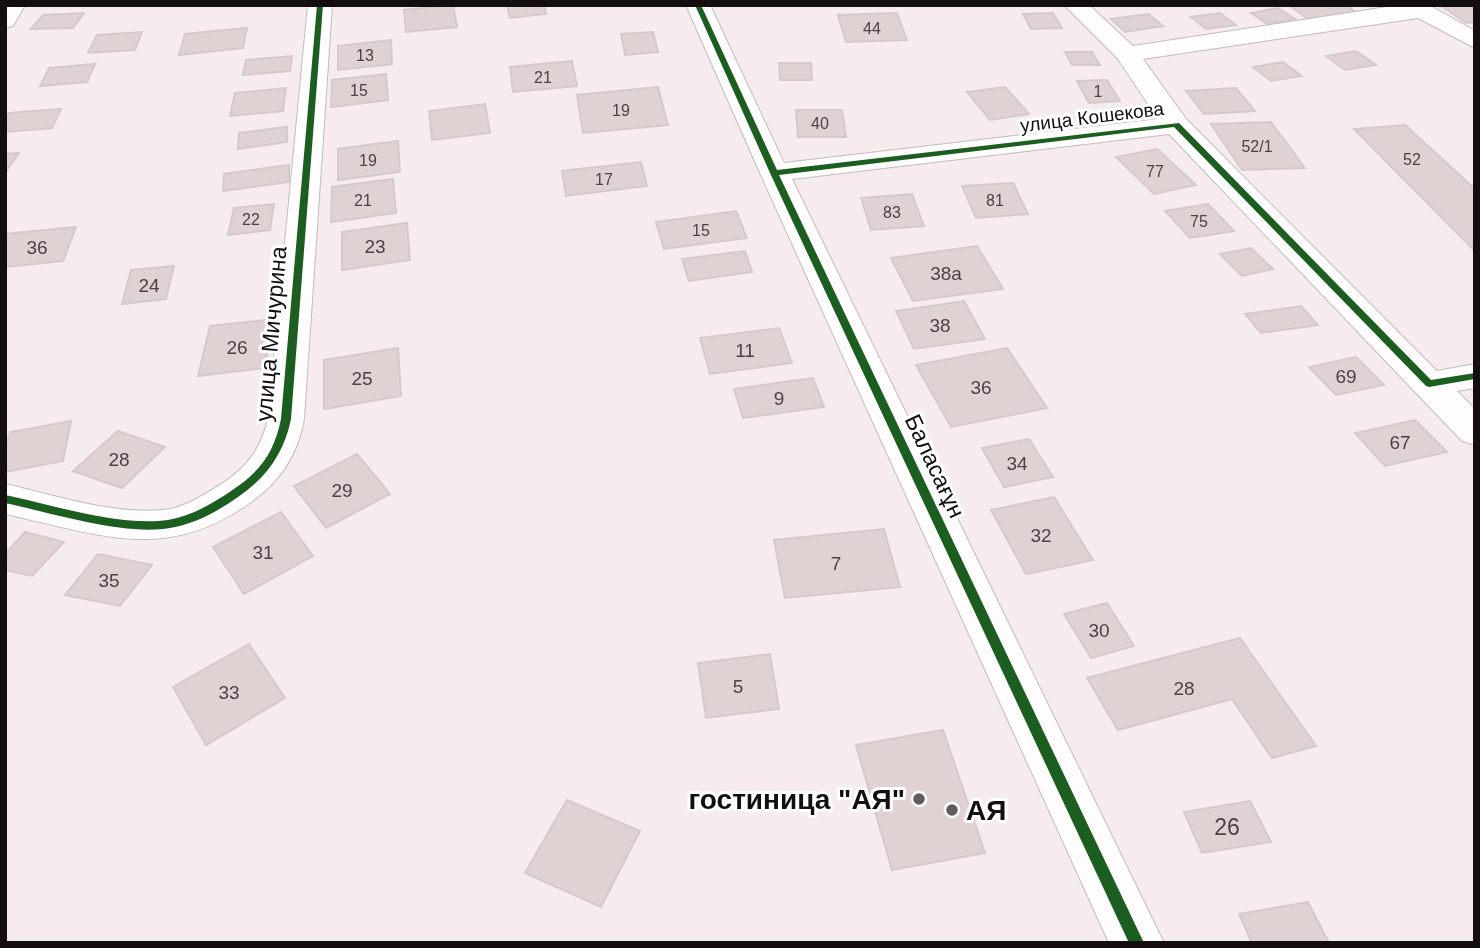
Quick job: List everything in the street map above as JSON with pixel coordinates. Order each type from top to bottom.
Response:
[{"type":"street","points":[[5,21],[13,5]]},
{"type":"street","name":"Баласағұн","points":[[698,5],[774,173],[1137,943]]},
{"type":"street","name":"улица Кошекова","points":[[1075,5],[1127,54],[1176,125],[1475,432]]},
{"type":"street","name":"улица Мичурина","points":[[5,499],[108,521],[161,525],[196,514],[226,500],[263,472],[282,440],[286,419],[328,6]]},
{"type":"street","points":[[1127,54],[1416,8],[1475,41]]},
{"type":"street","name":"улица Кошекова","points":[[774,173],[1176,125]]},
{"type":"street","points":[[1429,384],[1475,376]]},
{"type":"building","points":[[453,5],[457,27],[406,32],[404,10]]},
{"type":"building","points":[[507,5],[544,5],[546,14],[510,18]]},
{"type":"building","points":[[1289,5],[1346,5],[1357,13],[1309,20]]},
{"type":"building","points":[[1440,5],[1475,5],[1475,22],[1466,23]]},
{"type":"building","points":[[1278,8],[1295,19],[1267,24],[1251,13]]},
{"type":"building","points":[[84,13],[73,28],[31,29],[43,15]]},
{"type":"building","points":[[897,13],[907,40],[846,42],[838,15]]},
{"type":"building","points":[[1053,13],[1062,28],[1031,29],[1023,14]]},
{"type":"building","points":[[1220,13],[1236,25],[1206,29],[1191,17]]},
{"type":"building","points":[[1148,14],[1163,26],[1125,32],[1111,19]]},
{"type":"building","points":[[247,28],[243,48],[179,55],[185,34]]},
{"type":"building","points":[[142,32],[135,50],[88,53],[97,35]]},
{"type":"building","points":[[653,32],[658,52],[625,55],[621,34]]},
{"type":"building","points":[[391,40],[392,64],[338,70],[338,46]]},
{"type":"building","points":[[1356,51],[1376,65],[1345,70],[1326,56]]},
{"type":"building","points":[[1065,52],[1092,52],[1100,65],[1072,65]]},
{"type":"building","points":[[292,56],[290,71],[243,75],[246,60]]},
{"type":"building","points":[[572,61],[577,86],[513,92],[510,67]]},
{"type":"building","points":[[1283,62],[1302,76],[1271,81],[1253,67]]},
{"type":"building","points":[[779,63],[811,63],[812,80],[780,80]]},
{"type":"building","points":[[95,64],[87,82],[40,86],[49,68]]},
{"type":"building","points":[[386,74],[388,100],[331,107],[332,80]]},
{"type":"building","points":[[1107,80],[1120,101],[1089,103],[1077,81]]},
{"type":"building","points":[[658,87],[668,125],[583,133],[577,95]]},
{"type":"building","points":[[1005,87],[1029,114],[990,120],[967,92]]},
{"type":"building","points":[[286,88],[283,111],[230,116],[235,93]]},
{"type":"building","points":[[1236,88],[1255,111],[1204,114],[1186,91]]},
{"type":"building","points":[[485,104],[490,133],[432,140],[429,111]]},
{"type":"building","points":[[61,109],[52,128],[5,132],[5,121],[9,113]]},
{"type":"building","points":[[796,110],[842,110],[846,137],[798,137]]},
{"type":"building","points":[[1271,122],[1305,168],[1242,170],[1211,124]]},
{"type":"building","points":[[1405,125],[1475,189],[1475,251],[1354,129]]},
{"type":"building","points":[[287,127],[287,142],[238,149],[239,133]]},
{"type":"building","points":[[398,141],[400,172],[338,180],[338,149]]},
{"type":"building","points":[[1157,149],[1196,185],[1154,194],[1116,157]]},
{"type":"building","points":[[19,153],[5,173],[5,154]]},
{"type":"building","points":[[641,162],[647,186],[566,196],[562,171]]},
{"type":"building","points":[[289,165],[289,182],[223,191],[224,174]]},
{"type":"building","points":[[393,179],[396,213],[331,222],[332,187]]},
{"type":"building","points":[[1013,183],[1028,214],[976,218],[962,186]]},
{"type":"building","points":[[912,194],[924,226],[871,230],[861,198]]},
{"type":"building","points":[[274,204],[270,230],[228,235],[234,208]]},
{"type":"building","points":[[1208,204],[1234,231],[1190,238],[1165,211]]},
{"type":"building","points":[[736,211],[747,238],[664,249],[656,222]]},
{"type":"building","points":[[407,223],[410,260],[342,270],[342,232]]},
{"type":"building","points":[[76,227],[63,261],[5,267],[5,234]]},
{"type":"building","points":[[977,246],[1003,289],[913,301],[891,258]]},
{"type":"building","points":[[1251,248],[1273,269],[1242,276],[1220,254]]},
{"type":"building","points":[[745,251],[752,272],[689,281],[682,259]]},
{"type":"building","points":[[174,266],[166,299],[122,304],[131,270]]},
{"type":"building","points":[[964,301],[985,339],[914,349],[896,311]]},
{"type":"building","points":[[1301,306],[1318,325],[1261,333],[1245,314]]},
{"type":"building","points":[[274,319],[265,368],[198,376],[210,326]]},
{"type":"building","points":[[779,328],[792,363],[710,374],[700,338]]},
{"type":"building","points":[[398,348],[401,396],[324,409],[324,360]]},
{"type":"building","points":[[1007,348],[1047,408],[951,427],[916,365]]},
{"type":"building","points":[[1356,357],[1384,385],[1336,395],[1309,367]]},
{"type":"building","points":[[813,378],[824,407],[743,418],[734,389]]},
{"type":"building","points":[[1415,420],[1447,452],[1385,466],[1355,433]]},
{"type":"building","points":[[71,421],[63,461],[5,472],[5,451],[10,432]]},
{"type":"building","points":[[118,431],[165,447],[122,488],[73,471]]},
{"type":"building","points":[[1029,439],[1053,477],[1004,487],[982,448]]},
{"type":"building","points":[[357,454],[390,494],[326,528],[294,486]]},
{"type":"building","points":[[1054,497],[1093,560],[1026,574],[991,510]]},
{"type":"building","points":[[281,512],[313,556],[244,594],[213,547]]},
{"type":"building","points":[[884,529],[900,587],[785,598],[774,540]]},
{"type":"building","points":[[25,532],[64,542],[32,576],[5,570],[5,554]]},
{"type":"building","points":[[98,554],[152,565],[120,606],[65,595]]},
{"type":"building","points":[[1107,603],[1134,646],[1091,658],[1064,614]]},
{"type":"building","points":[[1240,638],[1316,746],[1272,758],[1232,699],[1118,730],[1087,678]]},
{"type":"building","points":[[249,644],[285,698],[206,745],[173,687]]},
{"type":"building","points":[[770,654],[779,709],[706,718],[698,663]]},
{"type":"building","name":"гостиница \"АЯ\"","points":[[943,730],[985,853],[892,870],[856,745]]},
{"type":"building","points":[[567,800],[640,831],[601,907],[525,873]]},
{"type":"building","points":[[1250,801],[1271,842],[1202,853],[1184,812]]},
{"type":"building","points":[[1308,902],[1329,943],[1252,943],[1239,914]]},
{"type":"cycle path","points":[[5,499],[120,523],[170,524],[203,513],[224,501],[242,489],[272,459],[286,419],[320,5]]},
{"type":"cycle path","points":[[698,5],[774,173],[1137,943]]},
{"type":"cycle path","points":[[774,173],[1176,125],[1429,384],[1475,376]]},
{"type":"place","name":"гостиница \"АЯ\"","points":[[919,799]]},
{"type":"place","name":"АЯ","points":[[952,810]]}]
